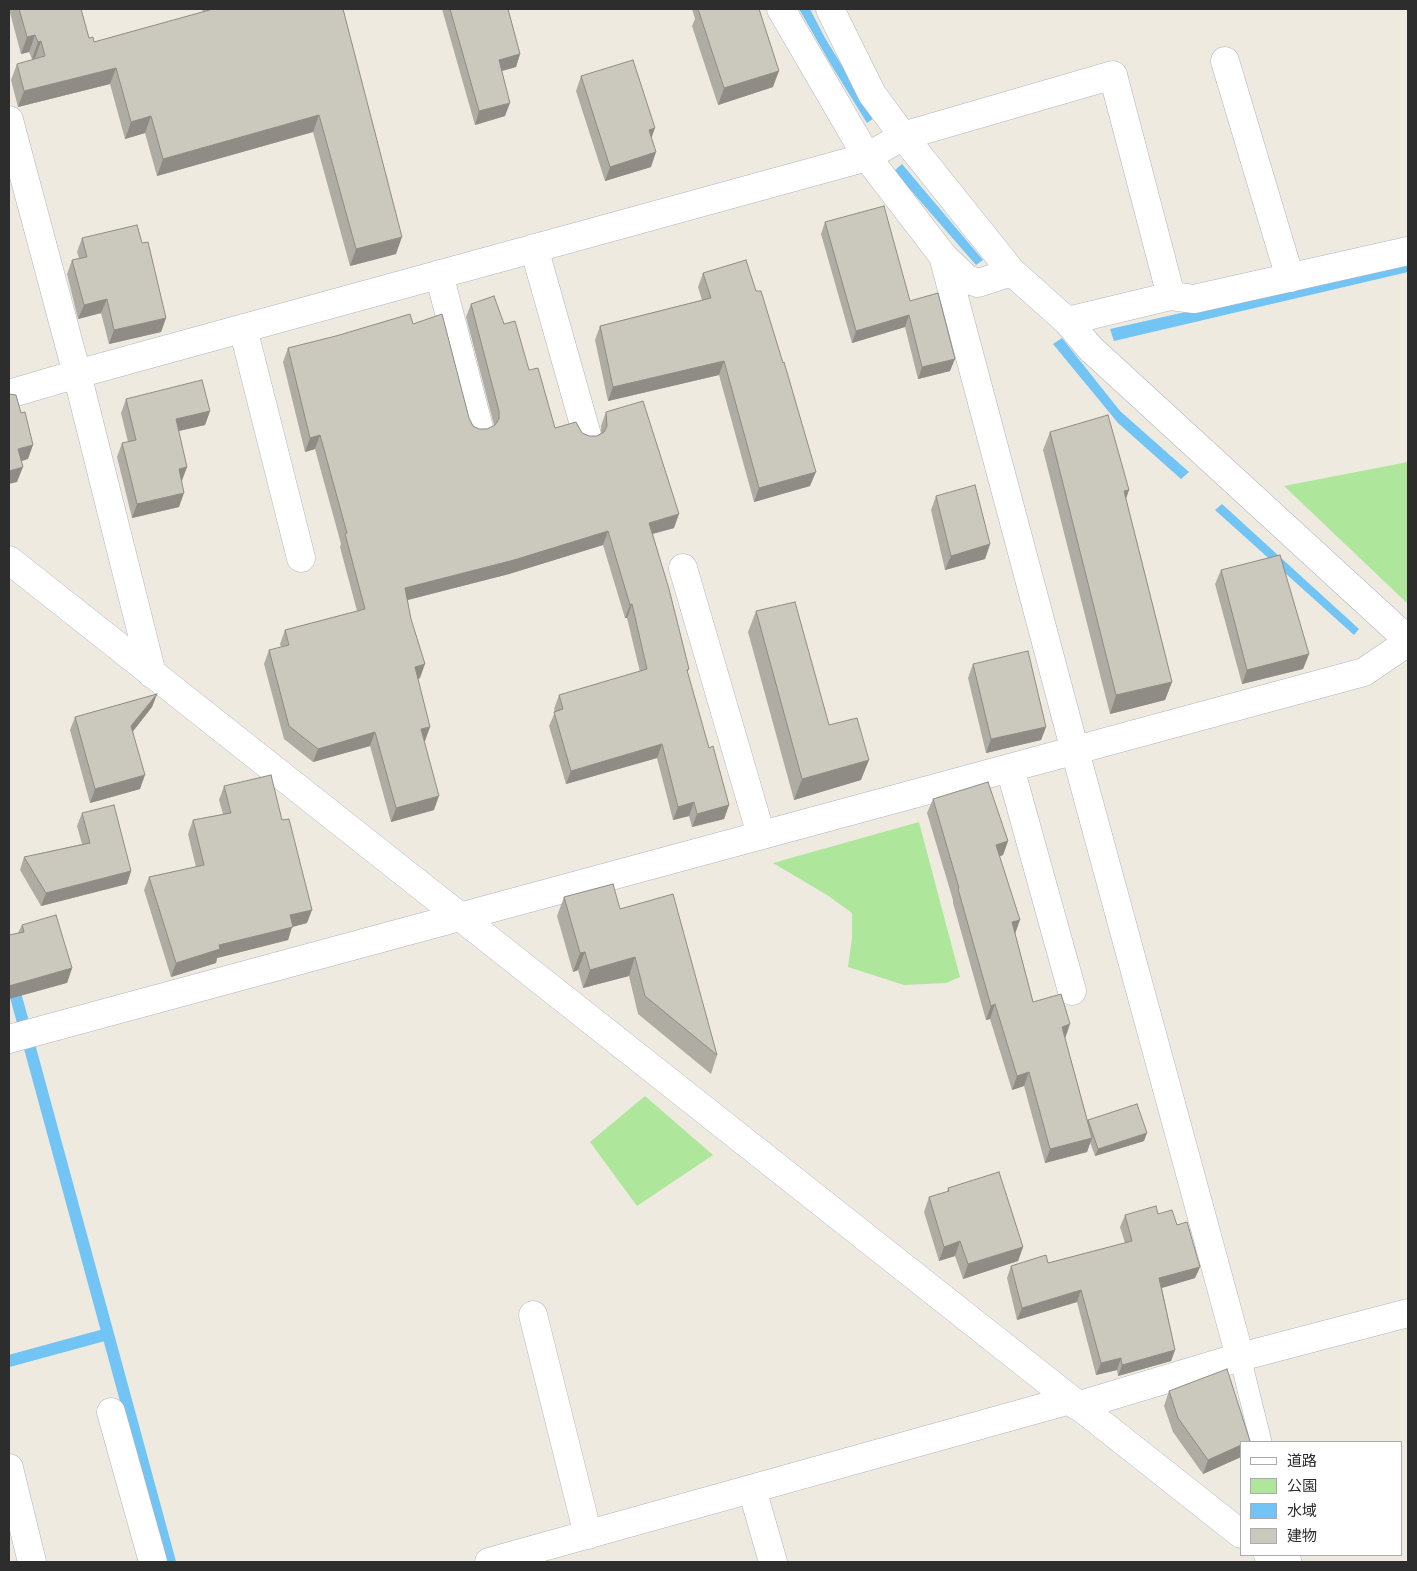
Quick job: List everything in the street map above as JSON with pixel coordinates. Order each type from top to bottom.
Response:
[{"type":"street","points":[[781,9],[866,158],[943,256],[967,279],[978,283],[1012,272]]},
{"type":"street","points":[[9,1039],[457,916],[1364,672],[1408,641],[1091,349],[1067,321],[1012,272],[903,136],[872,94],[830,9]]},
{"type":"street","points":[[1225,61],[1290,278]]},
{"type":"street","points":[[9,394],[439,274],[866,158],[903,136],[1112,75],[1171,296]]},
{"type":"street","points":[[9,120],[17,181],[77,374],[152,674]]},
{"type":"street","points":[[534,248],[587,435]]},
{"type":"street","points":[[1067,321],[1171,296],[1194,299],[1408,251]]},
{"type":"street","points":[[943,256],[1240,1357]]},
{"type":"street","points":[[439,274],[479,428]]},
{"type":"street","points":[[243,328],[300,558]]},
{"type":"street","points":[[9,560],[1240,1533]]},
{"type":"street","points":[[684,568],[761,835]]},
{"type":"street","points":[[1010,768],[1072,991]]},
{"type":"street","points":[[489,1562],[564,1552],[588,1534],[1408,1312]]},
{"type":"street","points":[[532,1315],[588,1534]]},
{"type":"street","points":[[111,1412],[153,1562]]},
{"type":"street","points":[[9,1468],[32,1562]]},
{"type":"street","points":[[752,1489],[773,1562]]},
{"type":"lane","points":[[1240,1357],[1261,1441]]},
{"type":"green space","points":[[1408,462],[1408,604],[1284,486]]},
{"type":"green space","points":[[919,822],[960,977],[946,983],[904,985],[848,967],[852,938],[852,913],[827,895],[773,863]]},
{"type":"green space","points":[[645,1096],[713,1155],[637,1206],[590,1142]]},
{"type":"water","points":[[799,9],[810,9],[825,38],[874,118],[867,123],[830,63]]},
{"type":"water","points":[[902,164],[983,260],[976,265],[894,171]]},
{"type":"water","points":[[1408,262],[1408,272],[1114,341],[1110,329]]},
{"type":"water","points":[[1062,338],[1120,411],[1189,472],[1181,479],[1118,423],[1053,344]]},
{"type":"water","points":[[1222,504],[1359,629],[1354,635],[1215,510]]},
{"type":"building","points":[[19,9],[81,9],[89,38],[93,37],[94,42],[213,9],[343,9],[402,237],[356,249],[319,115],[163,159],[151,116],[131,122],[116,68],[24,91],[17,64],[45,56],[41,41],[38,42],[35,35],[27,37]]},
{"type":"building","points":[[450,9],[508,9],[520,54],[499,60],[510,103],[479,111]]},
{"type":"building","points":[[698,9],[759,9],[779,71],[724,88]]},
{"type":"building","points":[[633,60],[655,128],[649,130],[656,152],[610,167],[581,76]]},
{"type":"building","points":[[884,206],[910,301],[938,293],[955,359],[922,367],[909,315],[856,331],[825,222]]},
{"type":"building","points":[[137,225],[142,243],[148,242],[166,318],[114,330],[107,299],[84,305],[72,260],[87,257],[82,238]]},
{"type":"building","points":[[746,260],[756,291],[761,291],[816,472],[759,488],[724,361],[613,387],[600,326],[711,298],[703,273]]},
{"type":"building","points":[[494,296],[504,324],[515,321],[529,370],[538,368],[555,428],[576,422],[582,433],[589,436],[597,436],[604,432],[607,426],[606,412],[643,401],[679,514],[649,523],[669,589],[689,669],[687,670],[709,748],[713,746],[729,805],[697,814],[694,802],[678,807],[662,744],[571,771],[554,712],[563,709],[559,695],[647,669],[632,604],[630,605],[608,531],[514,560],[405,588],[411,619],[425,664],[415,667],[430,727],[421,729],[439,796],[396,808],[375,732],[318,749],[289,726],[269,650],[289,645],[285,630],[365,609],[345,534],[347,533],[320,435],[310,438],[288,348],[410,314],[413,324],[442,314],[469,418],[473,426],[479,429],[487,429],[495,425],[499,419],[499,411],[471,304]]},
{"type":"building","points":[[202,380],[210,411],[176,419],[187,467],[179,469],[184,493],[137,504],[122,443],[136,440],[126,399]]},
{"type":"building","points":[[9,394],[16,395],[21,413],[25,412],[33,445],[18,449],[23,467],[9,471]]},
{"type":"building","points":[[1108,415],[1129,490],[1124,491],[1172,682],[1116,695],[1050,432]]},
{"type":"building","points":[[975,485],[990,544],[951,556],[936,496]]},
{"type":"building","points":[[1280,555],[1309,654],[1247,670],[1221,570]]},
{"type":"building","points":[[795,602],[829,725],[857,718],[869,760],[802,779],[756,611]]},
{"type":"building","points":[[1028,651],[1046,727],[991,739],[973,664]]},
{"type":"building","points":[[157,694],[131,726],[145,775],[95,789],[75,717]]},
{"type":"building","points":[[271,775],[282,820],[289,819],[312,910],[290,915],[293,927],[219,945],[220,949],[176,963],[149,877],[204,865],[193,820],[231,813],[224,786]]},
{"type":"building","points":[[988,782],[1008,841],[996,845],[1020,920],[1012,922],[1033,1002],[1061,994],[1070,1024],[1062,1027],[1092,1138],[1050,1149],[1029,1072],[1017,1076],[995,1004],[991,1006],[933,799]]},
{"type":"building","points":[[114,805],[131,871],[46,893],[24,857],[90,843],[82,813]]},
{"type":"building","points":[[613,884],[620,909],[673,894],[717,1055],[645,996],[635,957],[590,970],[585,952],[580,953],[564,897]]},
{"type":"building","points":[[56,915],[72,968],[9,986],[9,935],[24,932],[22,925]]},
{"type":"building","points":[[1137,1104],[1147,1133],[1098,1149],[1088,1120]]},
{"type":"building","points":[[999,1172],[1023,1247],[968,1264],[960,1241],[944,1247],[929,1197],[949,1191],[948,1188]]},
{"type":"building","points":[[1156,1206],[1158,1214],[1172,1210],[1177,1225],[1187,1222],[1200,1267],[1159,1278],[1175,1350],[1122,1365],[1121,1358],[1101,1363],[1081,1290],[1022,1308],[1011,1266],[1046,1255],[1048,1263],[1132,1241],[1125,1215]]},
{"type":"building","points":[[1227,1369],[1250,1441],[1240,1441],[1240,1445],[1208,1460],[1178,1418],[1169,1391]]},
{"type":"waterway","points":[[9,971],[170,1562]]},
{"type":"waterway","points":[[9,1361],[108,1334]]}]
